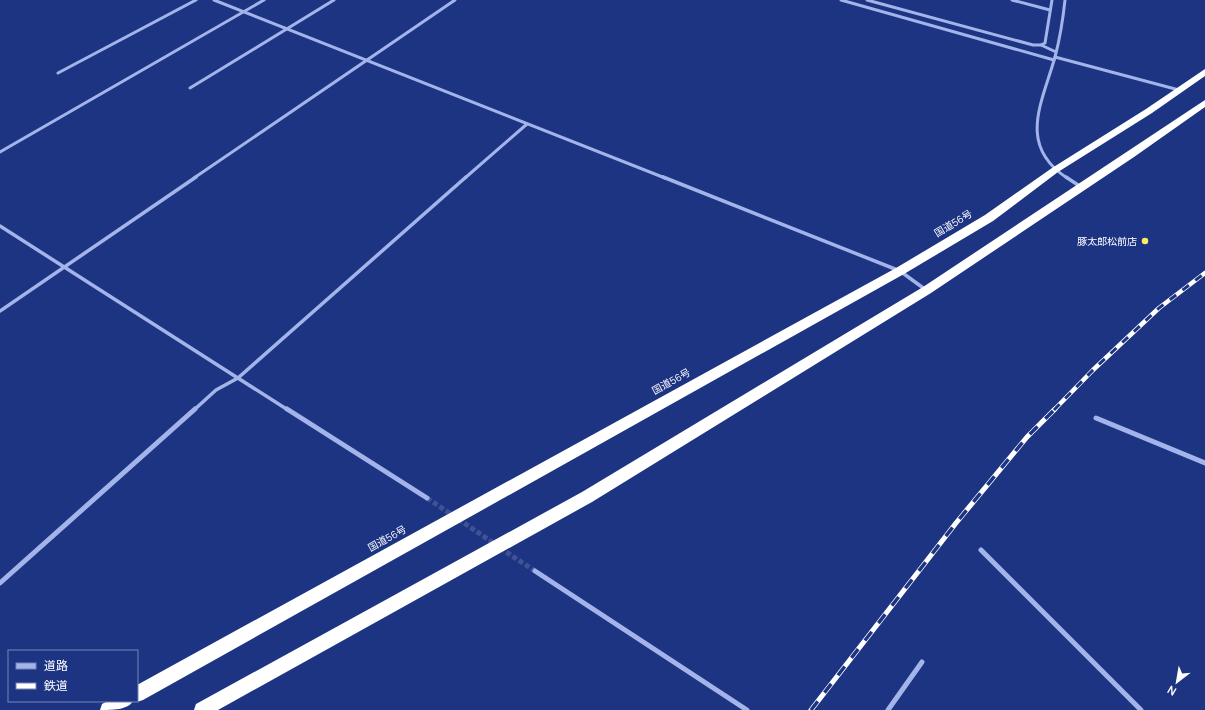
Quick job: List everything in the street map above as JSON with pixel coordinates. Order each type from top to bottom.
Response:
[{"type":"highway","name":"国道56号","points":[[138,693],[900,271],[989,218],[1056,170],[1149,111],[1205,72]]},
{"type":"highway","points":[[202,710],[588,497],[927,290],[1205,103]]},
{"type":"highway","points":[[108,710],[123,702]]},
{"type":"street","points":[[58,73],[196,0]]},
{"type":"street","points":[[214,0],[900,271],[927,290]]},
{"type":"street","points":[[0,152],[264,0]]},
{"type":"street","points":[[190,88],[334,0]]},
{"type":"street","points":[[0,311],[455,0]]},
{"type":"street","points":[[841,0],[1055,59],[1179,90]]},
{"type":"street","points":[[867,0],[1033,45],[1041,45],[1056,52]]},
{"type":"street","points":[[1012,0],[1050,10]]},
{"type":"street","points":[[1041,45],[1045,43],[1052,0]]},
{"type":"street","points":[[1065,0],[1055,59],[1039,110],[1037,125],[1041,151],[1056,170],[1081,187]]},
{"type":"street","points":[[0,583],[216,390],[238,378],[527,124]]},
{"type":"street","points":[[0,226],[427,498]]},
{"type":"street","points":[[1096,418],[1205,463]]},
{"type":"street","points":[[981,550],[1141,710]]},
{"type":"street","points":[[535,571],[747,710]]},
{"type":"street","points":[[888,710],[922,662]]},
{"type":"tunnel","points":[[427,498],[495,544]]},
{"type":"tunnel","points":[[500,548],[535,571]]},
{"type":"railway","points":[[1054,410],[1093,370],[1159,308],[1205,273]]},
{"type":"railway","points":[[811,710],[956,523],[1027,437],[1054,410]]},
{"type":"place","name":"豚太郎松前店","points":[[1145,241]]}]
